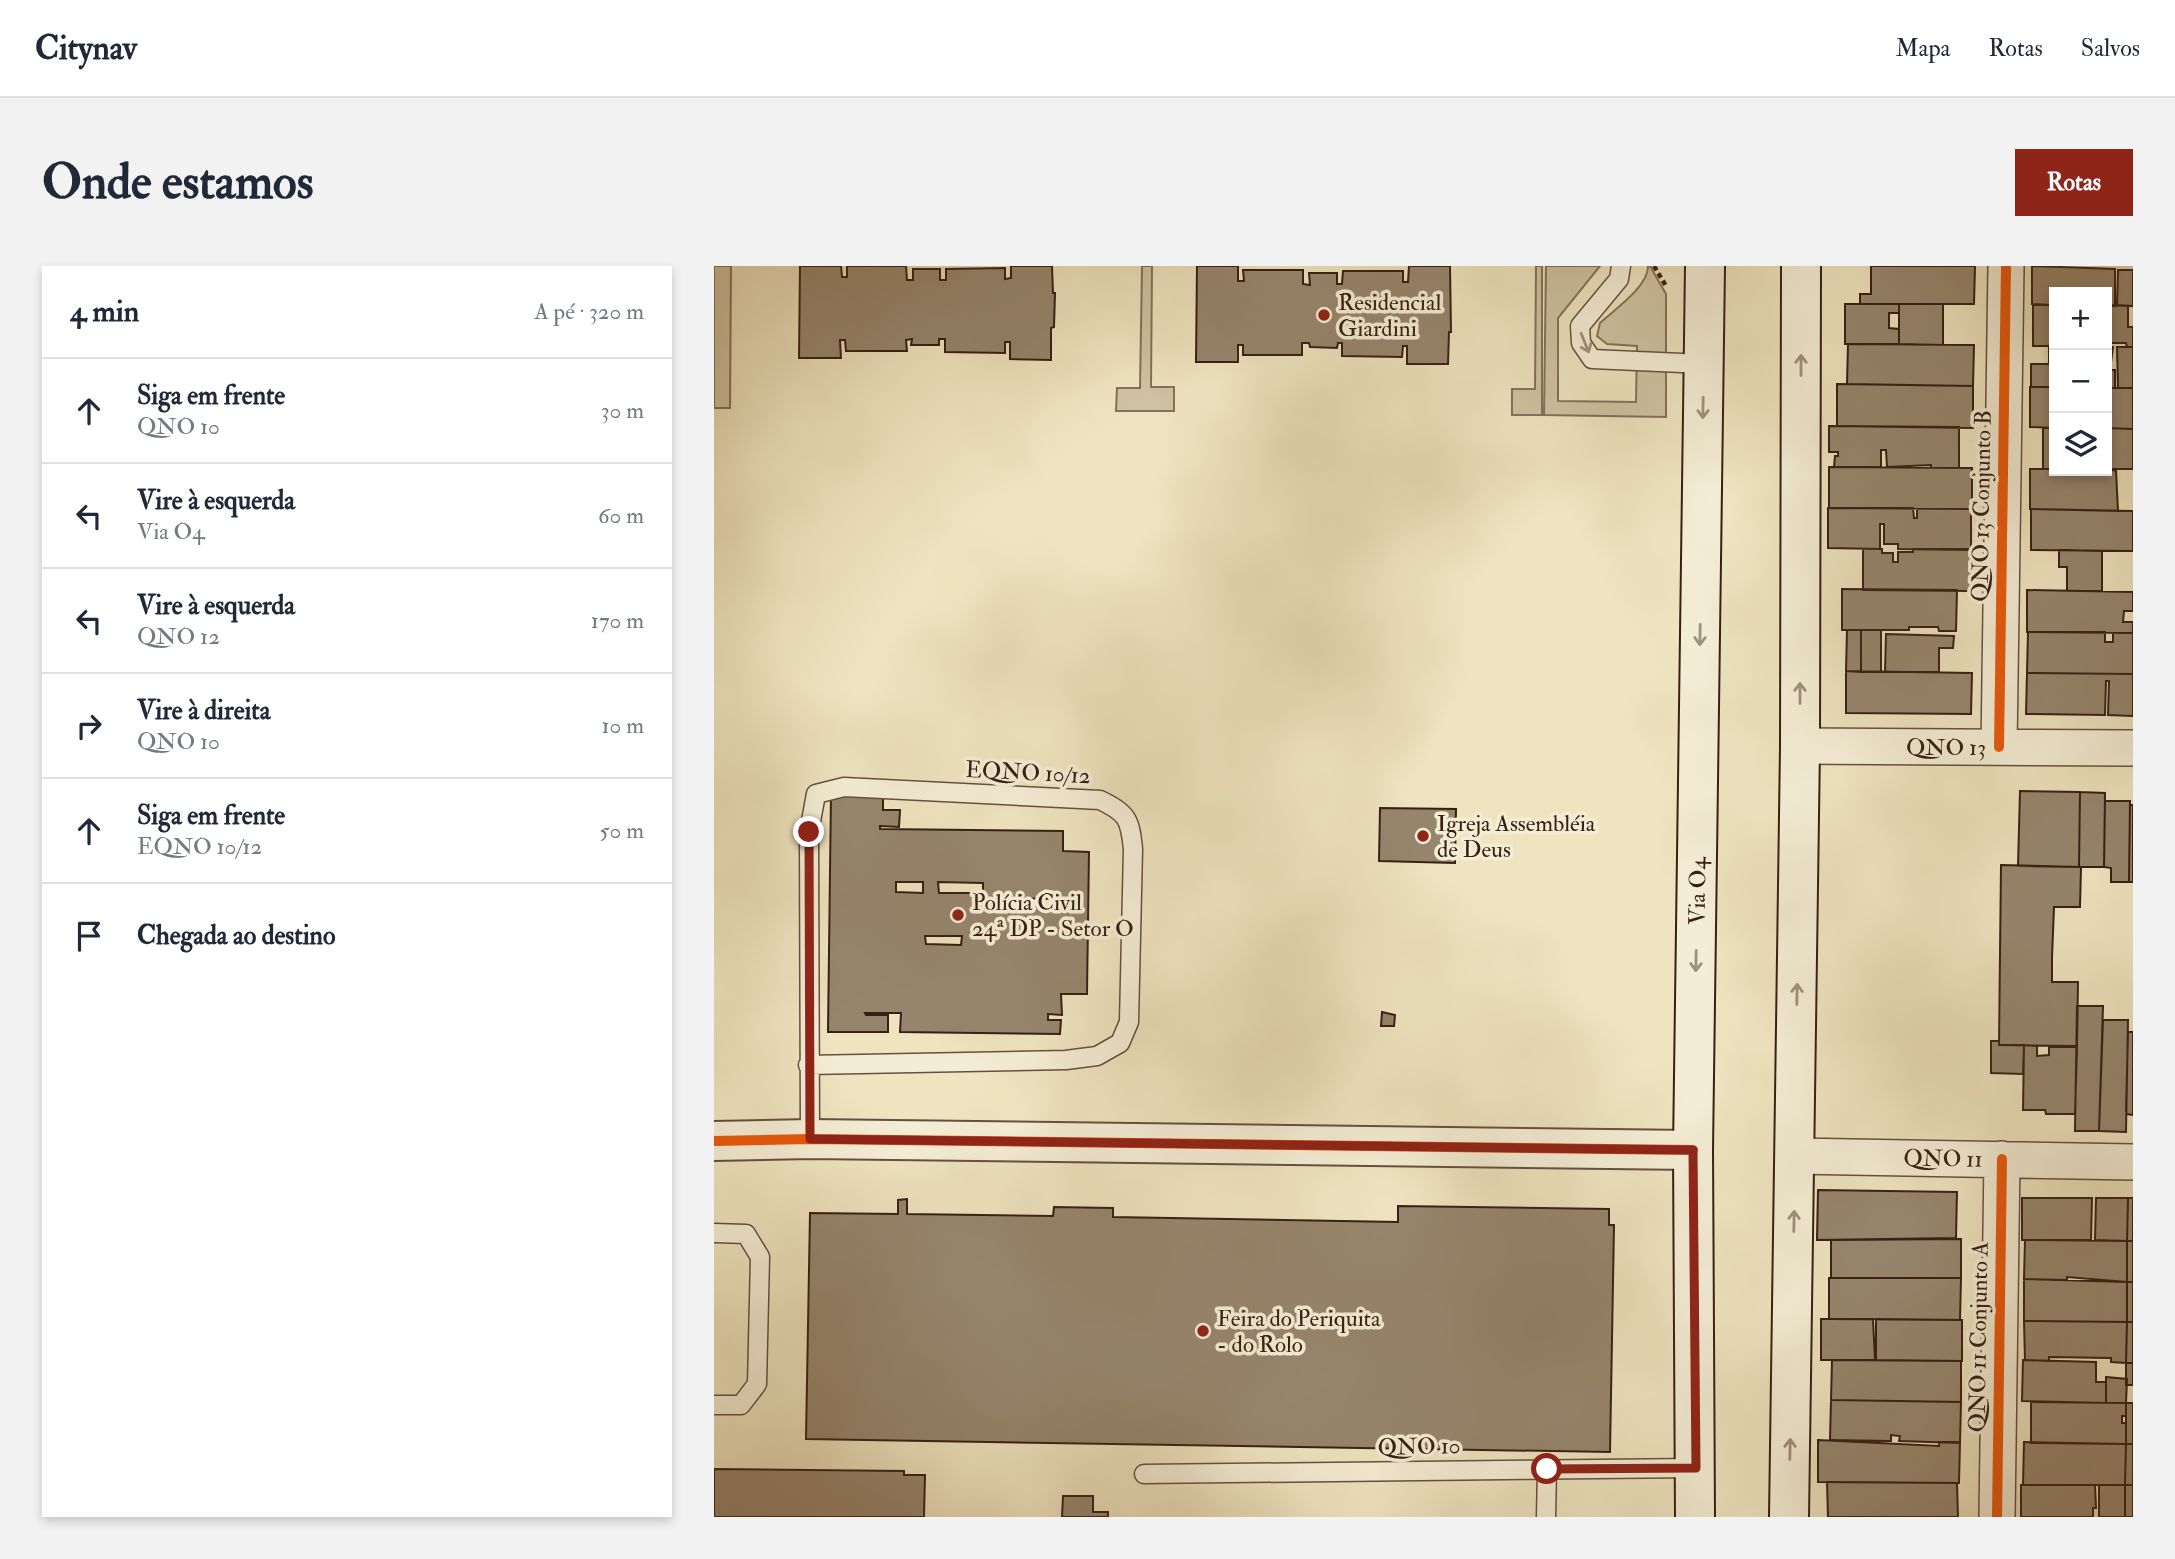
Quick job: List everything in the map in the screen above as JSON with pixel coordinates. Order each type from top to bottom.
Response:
[{"type":"main road","name":"Via O4","points":[[1695,1517],[1693,1150],[1705,266]]},
{"type":"main road","points":[[1789,1517],[1800,746],[1801,266]]},
{"type":"main road","points":[[714,1141],[810,1139],[1693,1150]]},
{"type":"street","name":"QNO 13 Conjunto B","points":[[1999,747],[2006,266]]},
{"type":"street","name":"QNO 13","points":[[1800,746],[2133,748]]},
{"type":"street","name":"QNO 11","points":[[1795,1156],[2133,1161]]},
{"type":"street","name":"QNO 11 Conjunto A","points":[[1997,1517],[2002,1158]]},
{"type":"lane","points":[[1621,266],[1619,279],[1580,326],[1581,343],[1592,359],[1704,364]]},
{"type":"lane","name":"EQNO 10/12","points":[[844,787],[1100,800],[1119,809],[1130,823],[1133,849],[1129,1022],[1121,1043],[1097,1056],[1066,1060],[808,1065],[809,832],[816,794],[844,787]]},
{"type":"lane","points":[[808,1065],[810,1139]]},
{"type":"lane","points":[[714,1233],[746,1234],[760,1257],[757,1384],[741,1405],[714,1405]]},
{"type":"lane","name":"QNO 10","points":[[1144,1474],[1696,1468]]},
{"type":"lane","points":[[1546,1517],[1547,1469]]},
{"type":"path","points":[[1654,266],[1666,286]]},
{"type":"shaded area","points":[[714,266],[731,266],[730,408],[714,408]]},
{"type":"shaded area","points":[[1142,266],[1152,266],[1151,387],[1174,387],[1174,411],[1116,411],[1117,388],[1140,388]]},
{"type":"shaded area","points":[[1536,266],[1542,266],[1542,415],[1512,415],[1512,389],[1535,389]]},
{"type":"shaded area","points":[[1546,266],[1600,266],[1558,318],[1558,401],[1636,402],[1637,346],[1607,344],[1597,336],[1600,323],[1637,289],[1650,266],[1666,294],[1666,417],[1544,415]]},
{"type":"building","points":[[800,266],[841,266],[842,277],[847,277],[847,266],[906,266],[907,280],[913,280],[913,269],[940,269],[940,280],[946,280],[946,269],[1005,268],[1005,279],[1011,278],[1011,266],[1052,266],[1055,293],[1051,360],[1010,359],[1010,342],[1005,342],[1005,353],[945,352],[945,339],[939,339],[939,345],[911,345],[912,339],[906,340],[907,351],[846,351],[845,340],[840,340],[841,358],[799,358]]},
{"type":"building","name":"Residencial Giardini","points":[[1197,266],[1238,266],[1238,281],[1244,281],[1243,270],[1303,270],[1303,284],[1310,285],[1309,273],[1337,273],[1337,284],[1342,284],[1343,271],[1403,271],[1403,282],[1408,282],[1409,266],[1450,266],[1451,332],[1448,364],[1407,364],[1407,346],[1403,346],[1402,357],[1342,356],[1342,343],[1338,343],[1337,348],[1310,347],[1309,343],[1302,343],[1302,355],[1243,355],[1243,345],[1238,345],[1238,362],[1196,362]]},
{"type":"building","points":[[1871,266],[1975,266],[1974,304],[1860,304],[1860,294],[1871,294]]},
{"type":"building","points":[[2032,266],[2115,269],[2115,306],[2112,306],[2112,287],[2049,287],[2049,305],[2032,304]]},
{"type":"building","points":[[2118,270],[2133,270],[2133,306],[2117,305]]},
{"type":"building","points":[[1845,304],[1899,304],[1899,313],[1889,313],[1889,328],[1899,329],[1899,344],[1845,344]]},
{"type":"building","points":[[1899,304],[1943,304],[1943,345],[1899,344]]},
{"type":"building","points":[[2033,305],[2049,305],[2049,346],[2033,346]]},
{"type":"building","points":[[2112,305],[2128,306],[2128,327],[2133,327],[2133,347],[2127,347],[2126,343],[2112,343]]},
{"type":"building","points":[[1848,344],[1974,345],[1973,386],[1847,384]]},
{"type":"building","points":[[2117,347],[2133,347],[2133,388],[2118,388]]},
{"type":"building","points":[[2031,364],[2049,364],[2049,387],[2031,387]]},
{"type":"building","points":[[2112,370],[2115,370],[2115,388],[2112,388]]},
{"type":"building","points":[[1837,384],[1973,386],[1973,428],[1837,426]]},
{"type":"building","points":[[2030,387],[2049,387],[2049,428],[2030,427]]},
{"type":"building","points":[[2112,388],[2133,388],[2133,429],[2112,428]]},
{"type":"building","points":[[1829,426],[1959,427],[1959,468],[1931,468],[1931,465],[1887,467],[1886,450],[1881,450],[1881,467],[1834,467],[1838,452],[1829,452]]},
{"type":"building","points":[[2043,428],[2049,428],[2049,469],[2043,469]]},
{"type":"building","points":[[2112,428],[2133,429],[2133,469],[2112,469]]},
{"type":"building","points":[[1829,467],[1972,468],[1972,509],[1829,508]]},
{"type":"building","points":[[2030,469],[2049,469],[2049,476],[2112,476],[2112,470],[2116,470],[2118,511],[2030,509]]},
{"type":"building","points":[[1828,508],[1913,508],[1914,518],[1917,518],[1917,509],[1971,509],[1971,550],[1898,549],[1898,544],[1884,544],[1884,524],[1880,524],[1880,549],[1828,548]]},
{"type":"building","points":[[2031,509],[2133,511],[2133,551],[2031,550]]},
{"type":"building","points":[[1863,549],[1882,549],[1882,553],[1893,553],[1893,562],[1898,562],[1898,552],[1913,552],[1913,549],[1971,549],[1971,591],[1863,590]]},
{"type":"building","points":[[2059,550],[2102,551],[2102,591],[2067,591],[2067,567],[2059,567]]},
{"type":"building","points":[[1842,589],[1957,590],[1956,631],[1939,631],[1938,627],[1842,630]]},
{"type":"building","points":[[2027,590],[2133,592],[2133,611],[2124,611],[2123,622],[2133,622],[2133,633],[2027,632]]},
{"type":"building","points":[[1847,630],[1861,630],[1861,672],[1846,671]]},
{"type":"building","points":[[1861,630],[1881,630],[1881,672],[1861,672]]},
{"type":"building","points":[[2028,632],[2105,632],[2105,642],[2113,642],[2113,633],[2133,633],[2133,674],[2027,673]]},
{"type":"building","points":[[1886,634],[1954,636],[1953,648],[1939,648],[1939,672],[1885,672]]},
{"type":"building","points":[[1846,671],[1972,673],[1971,714],[1846,713]]},
{"type":"building","points":[[2027,673],[2133,674],[2133,716],[2108,715],[2109,681],[2106,681],[2105,715],[2026,714]]},
{"type":"building","points":[[2020,791],[2080,792],[2079,867],[2018,866]]},
{"type":"building","points":[[2080,792],[2105,793],[2104,867],[2079,867]]},
{"type":"building","points":[[831,793],[883,793],[883,810],[900,810],[899,827],[880,826],[880,829],[1063,831],[1063,851],[1089,852],[1087,994],[1061,994],[1062,1015],[1048,1014],[1048,1020],[1061,1020],[1060,1034],[900,1032],[901,1013],[865,1013],[888,1015],[888,1032],[828,1032]],"holes":[[[896,882],[923,882],[923,893],[896,892]],[[938,882],[983,883],[983,893],[939,893]],[[996,898],[1062,899],[1062,907],[996,907]],[[925,936],[962,936],[961,945],[926,944]]]},
{"type":"building","points":[[2105,801],[2130,801],[2129,882],[2111,882],[2111,868],[2104,867]]},
{"type":"building","points":[[2130,805],[2133,805],[2133,882],[2129,882]]},
{"type":"building","points":[[1380,808],[1456,809],[1455,863],[1379,861]]},
{"type":"building","points":[[2001,865],[2081,867],[2080,907],[2054,907],[2052,958],[2052,982],[2078,982],[2077,1046],[1999,1045]]},
{"type":"building","points":[[2077,1006],[2103,1006],[2099,1131],[2075,1131]]},
{"type":"building","points":[[1382,1012],[1395,1015],[1394,1026],[1381,1026]]},
{"type":"building","points":[[2103,1020],[2128,1020],[2126,1132],[2099,1131]]},
{"type":"building","points":[[2128,1032],[2133,1032],[2133,1115],[2127,1114],[2126,1111]]},
{"type":"building","points":[[1991,1041],[1999,1041],[1999,1045],[2024,1045],[2023,1074],[1991,1073]]},
{"type":"building","points":[[2024,1045],[2037,1046],[2037,1056],[2049,1055],[2049,1047],[2077,1047],[2075,1114],[2046,1114],[2045,1110],[2023,1110]]},
{"type":"building","points":[[1818,1190],[1957,1192],[1956,1238],[1817,1240]]},
{"type":"building","points":[[2022,1198],[2092,1198],[2091,1240],[2022,1240]]},
{"type":"building","points":[[2096,1198],[2128,1198],[2127,1241],[2095,1240]]},
{"type":"building","points":[[2128,1198],[2133,1198],[2133,1241],[2127,1241]]},
{"type":"building","points":[[907,1199],[907,1214],[1053,1216],[1054,1207],[1113,1208],[1113,1217],[1398,1222],[1398,1206],[1609,1209],[1609,1225],[1614,1225],[1610,1452],[806,1439],[810,1213],[898,1214],[898,1200]]},
{"type":"building","points":[[1961,1239],[1961,1278],[1831,1278],[1831,1240]]},
{"type":"building","points":[[2025,1240],[2127,1241],[2127,1282],[2067,1277],[2067,1280],[2024,1279]]},
{"type":"building","points":[[2127,1241],[2133,1241],[2133,1282],[2127,1282]]},
{"type":"building","points":[[1829,1278],[1961,1278],[1960,1320],[1829,1319]]},
{"type":"building","points":[[2024,1279],[2127,1282],[2127,1322],[2024,1321]]},
{"type":"building","points":[[2127,1282],[2133,1282],[2133,1322],[2127,1322]]},
{"type":"building","points":[[1821,1319],[1873,1319],[1875,1360],[1821,1360]]},
{"type":"building","points":[[1876,1319],[1962,1320],[1962,1361],[1876,1360]]},
{"type":"building","points":[[2024,1321],[2127,1322],[2126,1363],[2111,1362],[2111,1358],[2049,1357],[2049,1361],[2025,1360]]},
{"type":"building","points":[[2127,1322],[2133,1322],[2133,1363],[2126,1363]]},
{"type":"building","points":[[1832,1360],[1961,1361],[1961,1402],[1831,1400]]},
{"type":"building","points":[[2023,1360],[2096,1362],[2096,1382],[2106,1382],[2106,1403],[2022,1401]]},
{"type":"building","points":[[2126,1363],[2133,1363],[2133,1385],[2126,1385]]},
{"type":"building","points":[[2106,1377],[2127,1379],[2126,1403],[2106,1403]]},
{"type":"building","points":[[1831,1400],[1961,1402],[1960,1443],[1899,1441],[1900,1436],[1891,1435],[1891,1441],[1830,1440]]},
{"type":"building","points":[[2031,1402],[2126,1403],[2126,1416],[2122,1416],[2122,1423],[2126,1423],[2126,1444],[2031,1443]]},
{"type":"building","points":[[2126,1403],[2133,1403],[2133,1444],[2126,1444]]},
{"type":"building","points":[[1818,1440],[1939,1446],[1939,1442],[1960,1442],[1959,1483],[1818,1482]]},
{"type":"building","points":[[2024,1442],[2126,1444],[2125,1485],[2023,1485]]},
{"type":"building","points":[[2126,1444],[2133,1444],[2133,1485],[2125,1485]]},
{"type":"building","points":[[714,1469],[904,1471],[904,1475],[925,1475],[924,1517],[714,1517]]},
{"type":"building","points":[[1827,1482],[1957,1483],[1958,1517],[1828,1517]]},
{"type":"building","points":[[2021,1485],[2095,1485],[2096,1508],[2093,1508],[2093,1517],[2021,1517]]},
{"type":"building","points":[[2099,1485],[2125,1485],[2125,1517],[2099,1517]]},
{"type":"building","points":[[2125,1485],[2133,1485],[2133,1517],[2125,1517]]},
{"type":"building","points":[[1063,1496],[1093,1496],[1093,1512],[1108,1512],[1108,1517],[1062,1517]]},
{"type":"cycle path","points":[[1999,747],[2006,266]]},
{"type":"cycle path","points":[[714,1141],[810,1139],[1693,1150]]},
{"type":"cycle path","points":[[1997,1517],[2002,1159]]},
{"type":"place","name":"Residencial Giardini","points":[[1324,315]]},
{"type":"place","name":"Igreja Assembléia de Deus","points":[[1423,836]]},
{"type":"place","name":"Polícia Civil 24ª DP - Setor O","points":[[958,915]]},
{"type":"place","name":"Feira do Periquita - do Rolo","points":[[1203,1331]]},
{"type":"route","points":[[809,832],[810,1139],[1693,1150],[1696,1468],[1547,1469]]}]
